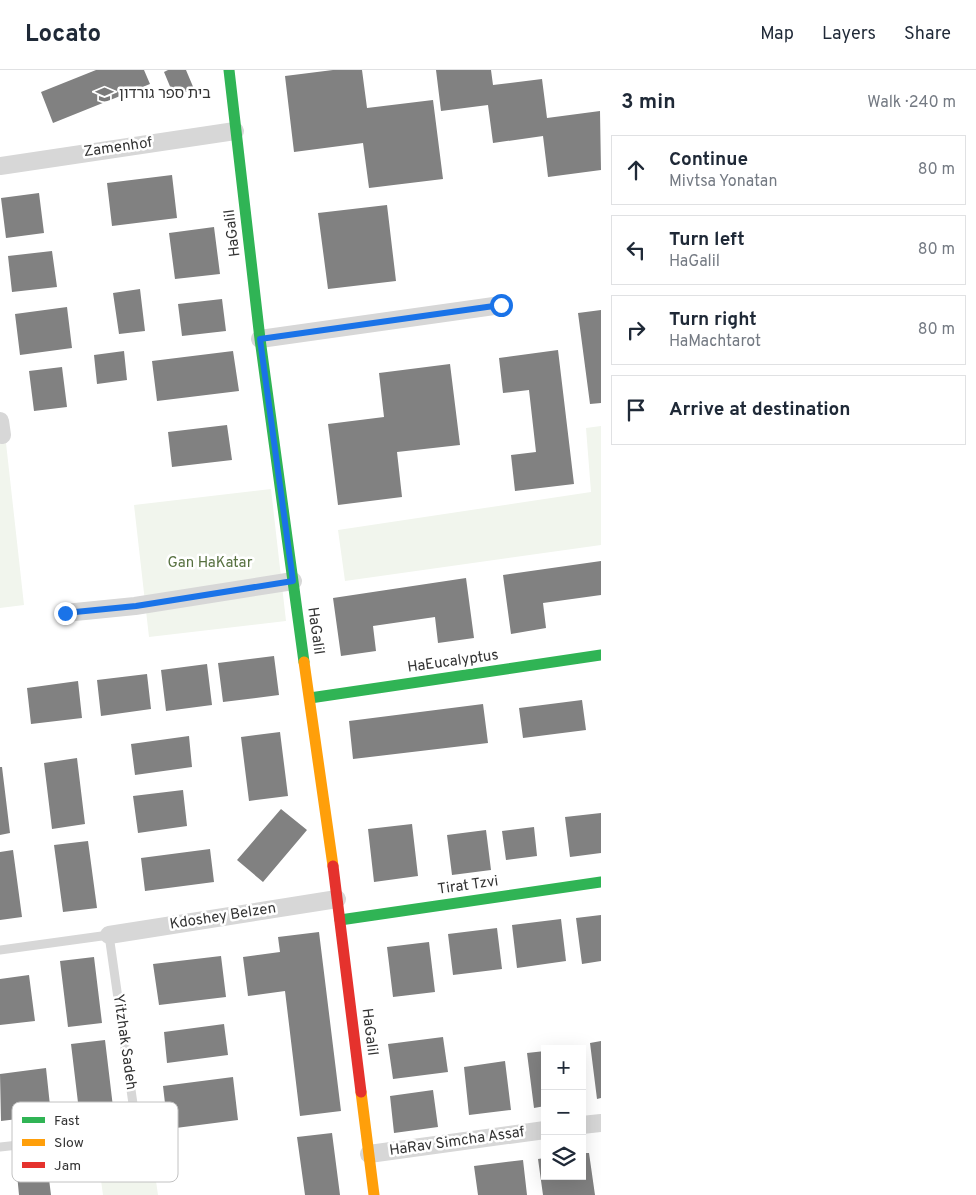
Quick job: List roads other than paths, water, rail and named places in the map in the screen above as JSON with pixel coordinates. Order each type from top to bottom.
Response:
[{"type":"street","name":"HaGalil","points":[[229,70],[260,339],[340,920],[374,1195]]},
{"type":"street","name":"Zamenhof","points":[[0,166],[236,131]]},
{"type":"street","points":[[260,339],[501,305]]},
{"type":"street","points":[[65,613],[136,606],[293,581]]},
{"type":"street","name":"HaEucalyptus","points":[[310,698],[601,655]]},
{"type":"street","name":"Tirat Tzvi","points":[[340,920],[601,882]]},
{"type":"street","name":"Kdoshey Belzen","points":[[109,935],[337,899]]},
{"type":"street","points":[[586,1125],[601,1123]]},
{"type":"street","name":"HaRav Simcha Assaf","points":[[369,1154],[541,1131]]},
{"type":"lane","points":[[0,950],[109,935]]},
{"type":"lane","name":"Yitzhak Sadeh","points":[[109,935],[133,1102]]},
{"type":"place","name":"בית ספר גורדון","points":[[105,94]]},
{"type":"park label","name":"Gan HaKatar","points":[[210,563]]}]
